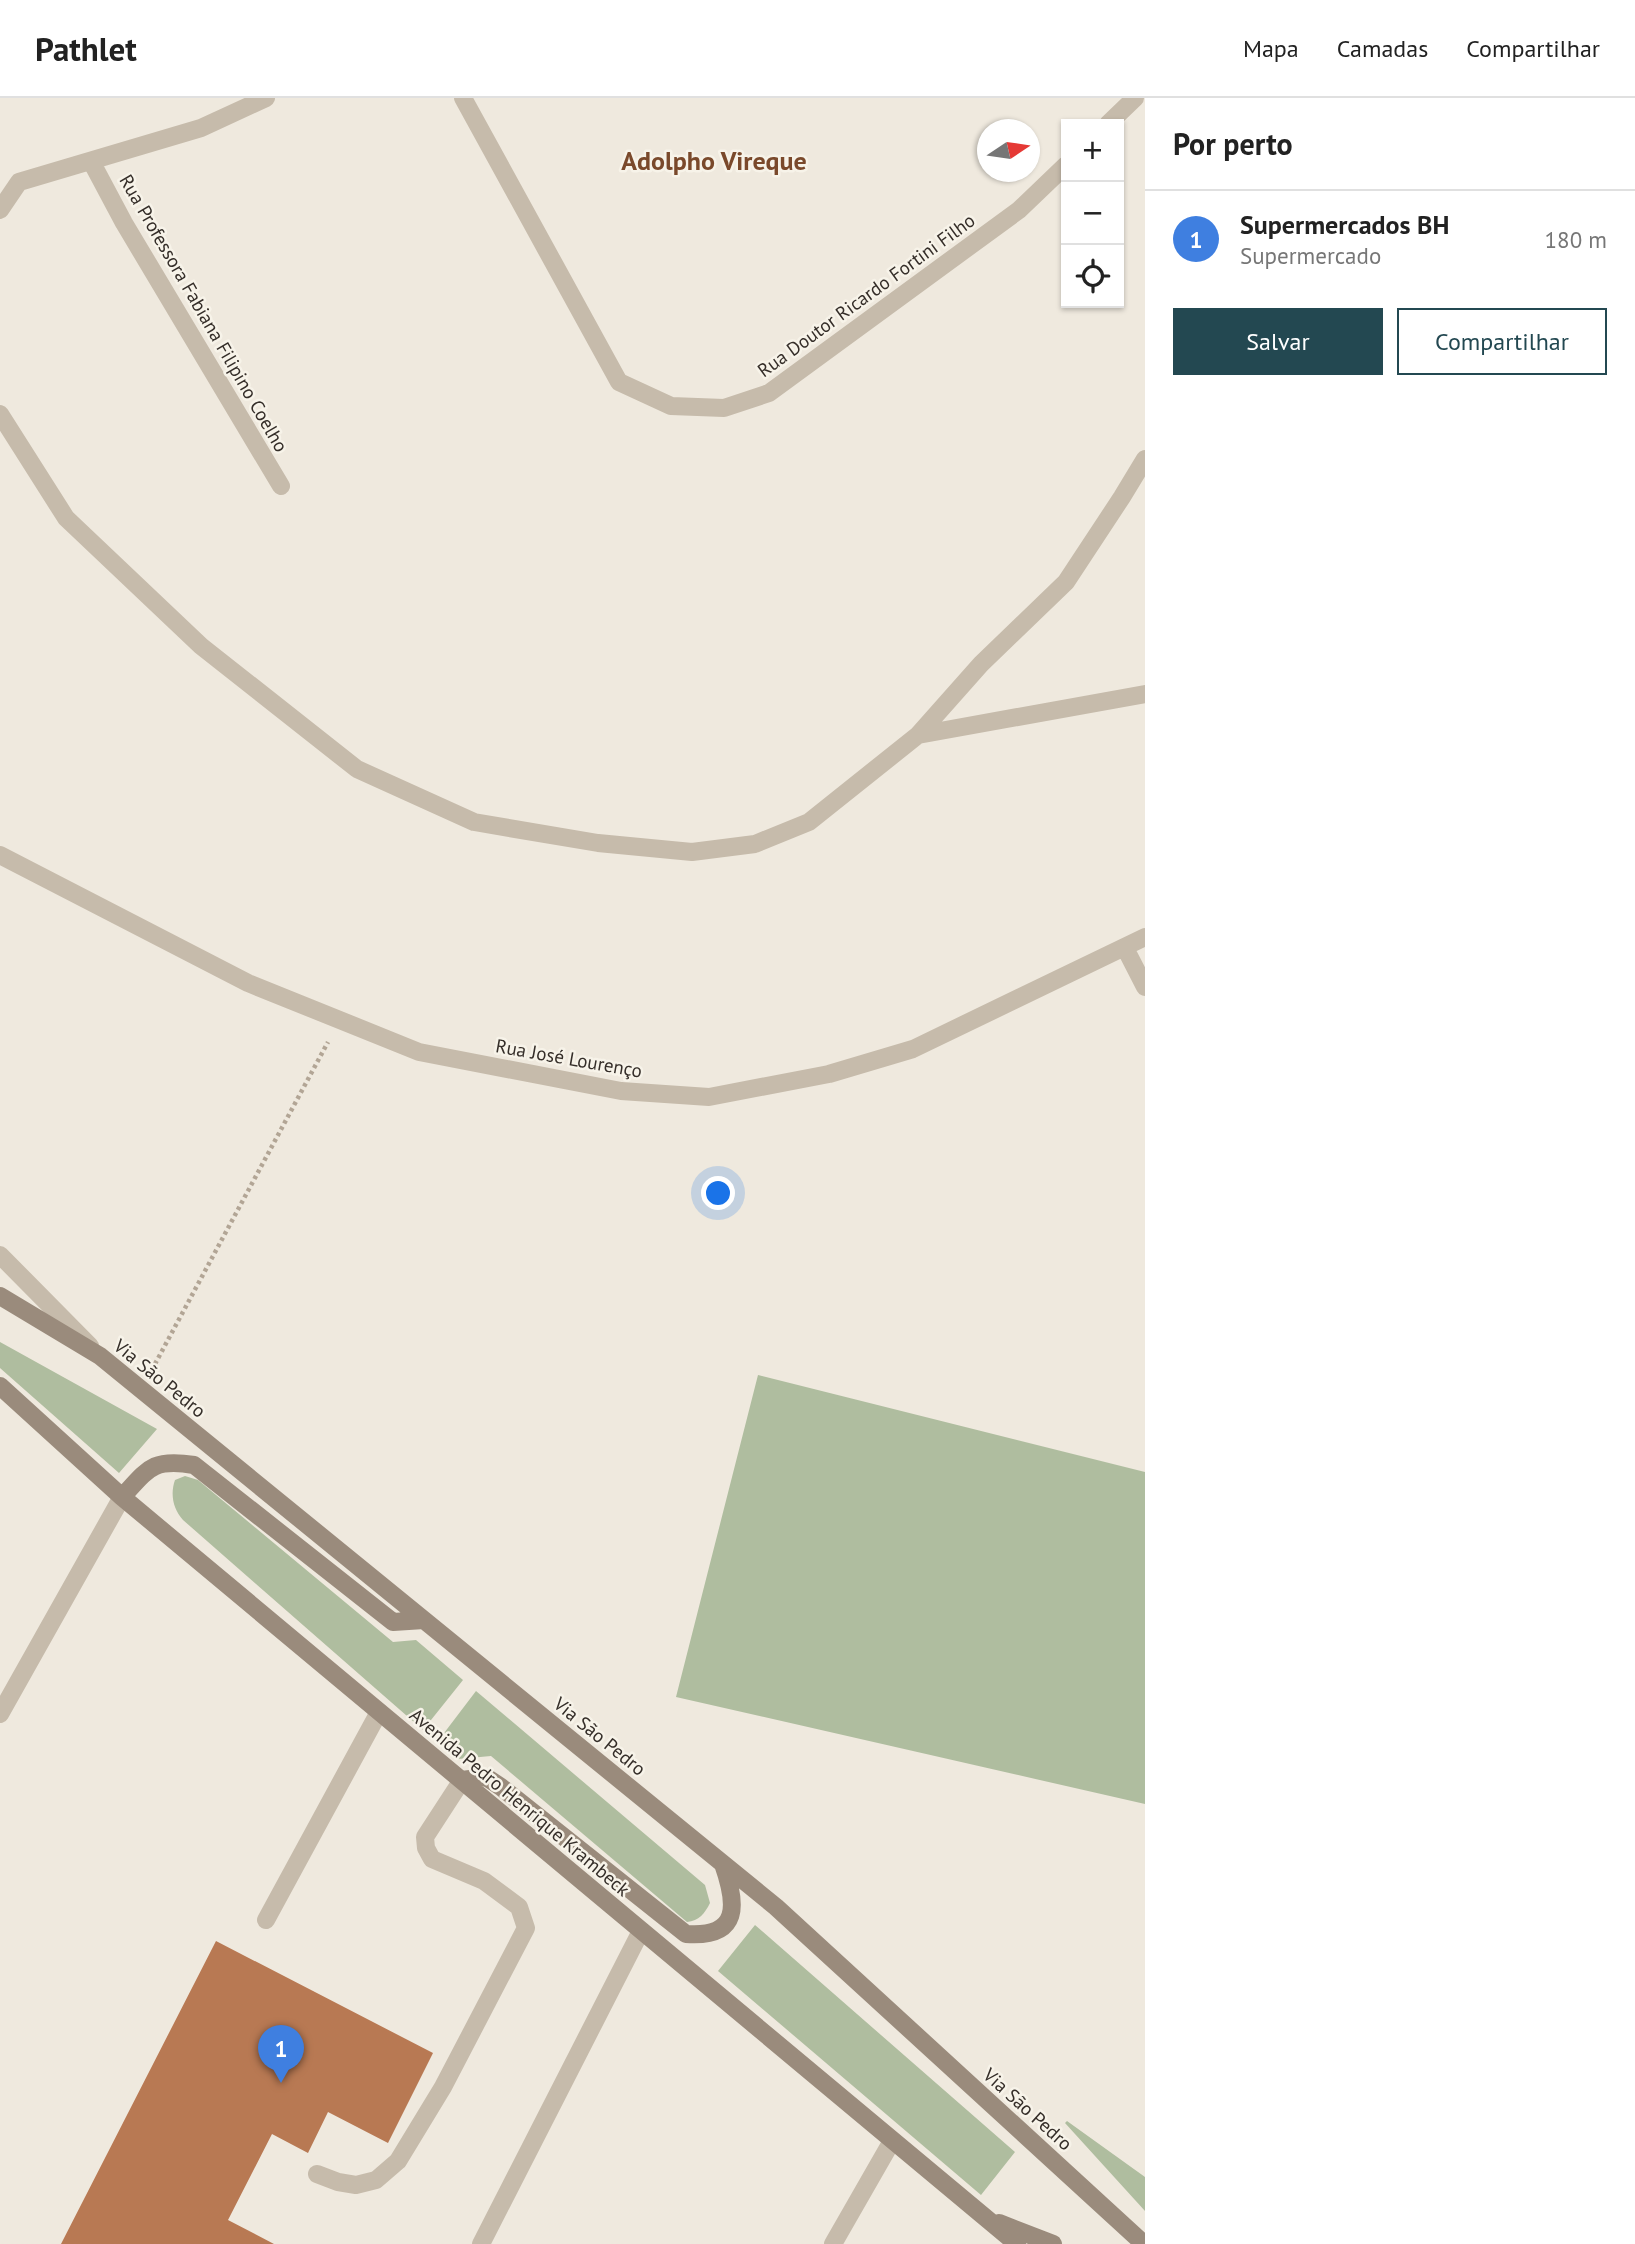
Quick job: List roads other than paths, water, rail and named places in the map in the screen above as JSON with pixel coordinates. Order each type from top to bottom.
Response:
[{"type":"main road","name":"Via São Pedro","points":[[0,1296],[100,1356],[776,1907],[1143,2241]]},
{"type":"main road","name":"Avenida Pedro Henrique Krambeck","points":[[0,1386],[122,1497],[1017,2244]]},
{"type":"main road","points":[[122,1497],[145,1472],[158,1463],[194,1465],[393,1622],[424,1620]]},
{"type":"main road","points":[[462,1780],[486,1777],[501,1787],[686,1934],[703,1935],[719,1931],[733,1911],[732,1889],[723,1864]]},
{"type":"main road","points":[[986,2218],[1054,2244]]},
{"type":"street","points":[[0,210],[19,182],[201,128],[266,98]]},
{"type":"street","name":"Rua Doutor Ricardo Fortini Filho","points":[[463,98],[619,382],[671,406],[724,408],[769,393],[1019,211],[1061,170]]},
{"type":"street","points":[[1113,119],[1135,98]]},
{"type":"street","name":"Rua Professora Fabiana Filipino Coelho","points":[[91,161],[124,223],[281,486]]},
{"type":"street","points":[[0,414],[66,518],[201,646],[358,769],[474,822],[598,843],[692,852],[755,844],[809,822],[918,735],[981,664],[1066,582],[1145,458]]},
{"type":"street","points":[[918,735],[1145,694]]},
{"type":"street","name":"Rua José Lourenço","points":[[0,855],[248,983],[419,1052],[621,1091],[709,1097],[830,1074],[913,1049],[1145,937]]},
{"type":"street","points":[[1125,948],[1145,987]]},
{"type":"street","points":[[0,1255],[100,1356]]},
{"type":"street","points":[[0,1714],[122,1497]]},
{"type":"street","points":[[266,1920],[379,1712]]},
{"type":"street","points":[[317,2174],[356,2185],[376,2180],[398,2161],[443,2087],[526,1928],[519,1907],[484,1881],[432,1859],[426,1848],[425,1837],[462,1780]]},
{"type":"street","points":[[481,2244],[641,1931]]},
{"type":"street","points":[[833,2244],[892,2141]]},
{"type":"place","name":"Supermercados BH","points":[[281,2083]]},
{"type":"district","name":"Adolpho Vireque","points":[[714,161]]}]
